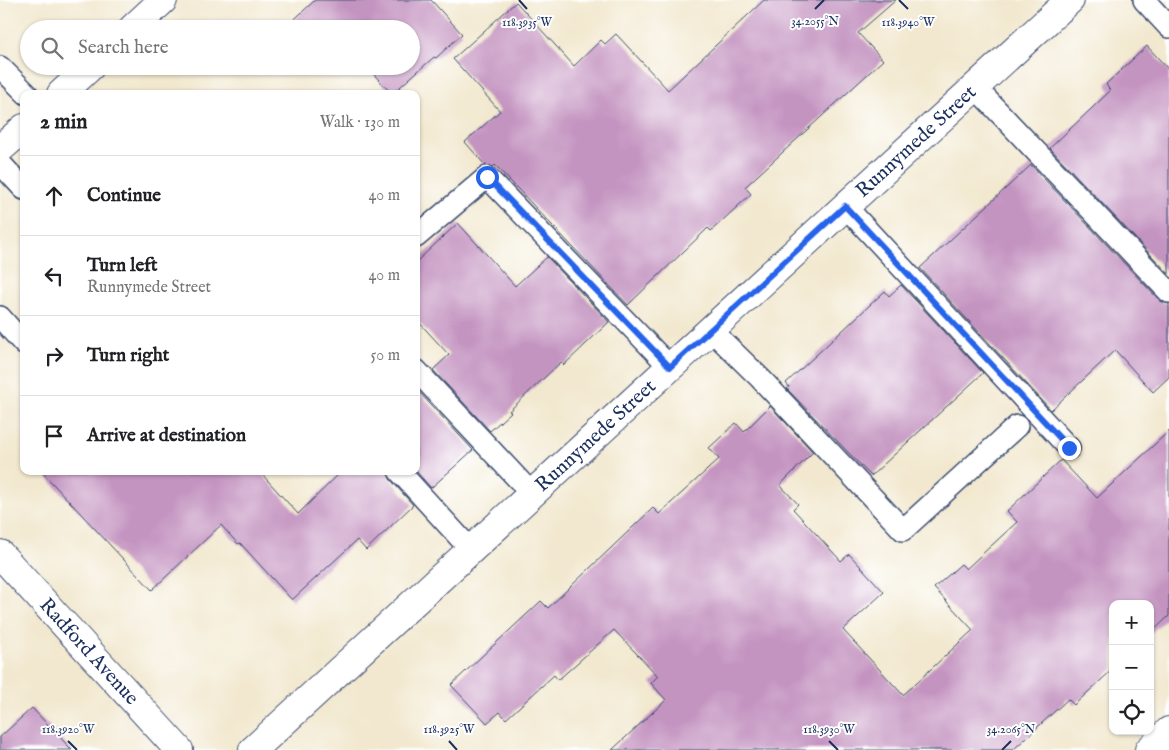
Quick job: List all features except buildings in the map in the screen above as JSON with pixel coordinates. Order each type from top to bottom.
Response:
[{"type":"street","points":[[142,20],[163,0]]},
{"type":"street","name":"Runnymede Street","points":[[253,750],[1070,0]]},
{"type":"street","points":[[65,90],[81,75]]},
{"type":"street","points":[[0,149],[20,132]]},
{"type":"street","name":"Radford Avenue","points":[[0,554],[179,750]]},
{"type":"street","points":[[1148,750],[1169,731]]},
{"type":"lane","points":[[1144,0],[1169,27]]},
{"type":"lane","points":[[0,67],[23,90]]},
{"type":"lane","points":[[975,87],[1169,292]]},
{"type":"lane","points":[[0,163],[20,185]]},
{"type":"lane","points":[[420,234],[487,177],[670,367]]},
{"type":"lane","points":[[845,206],[1069,448]]},
{"type":"lane","points":[[0,317],[20,340]]},
{"type":"lane","points":[[711,330],[760,378],[903,530],[1017,426]]},
{"type":"lane","points":[[420,374],[532,494]]},
{"type":"lane","points":[[403,475],[470,550]]},
{"type":"route","points":[[487,177],[670,367],[845,206],[1069,448]]}]
